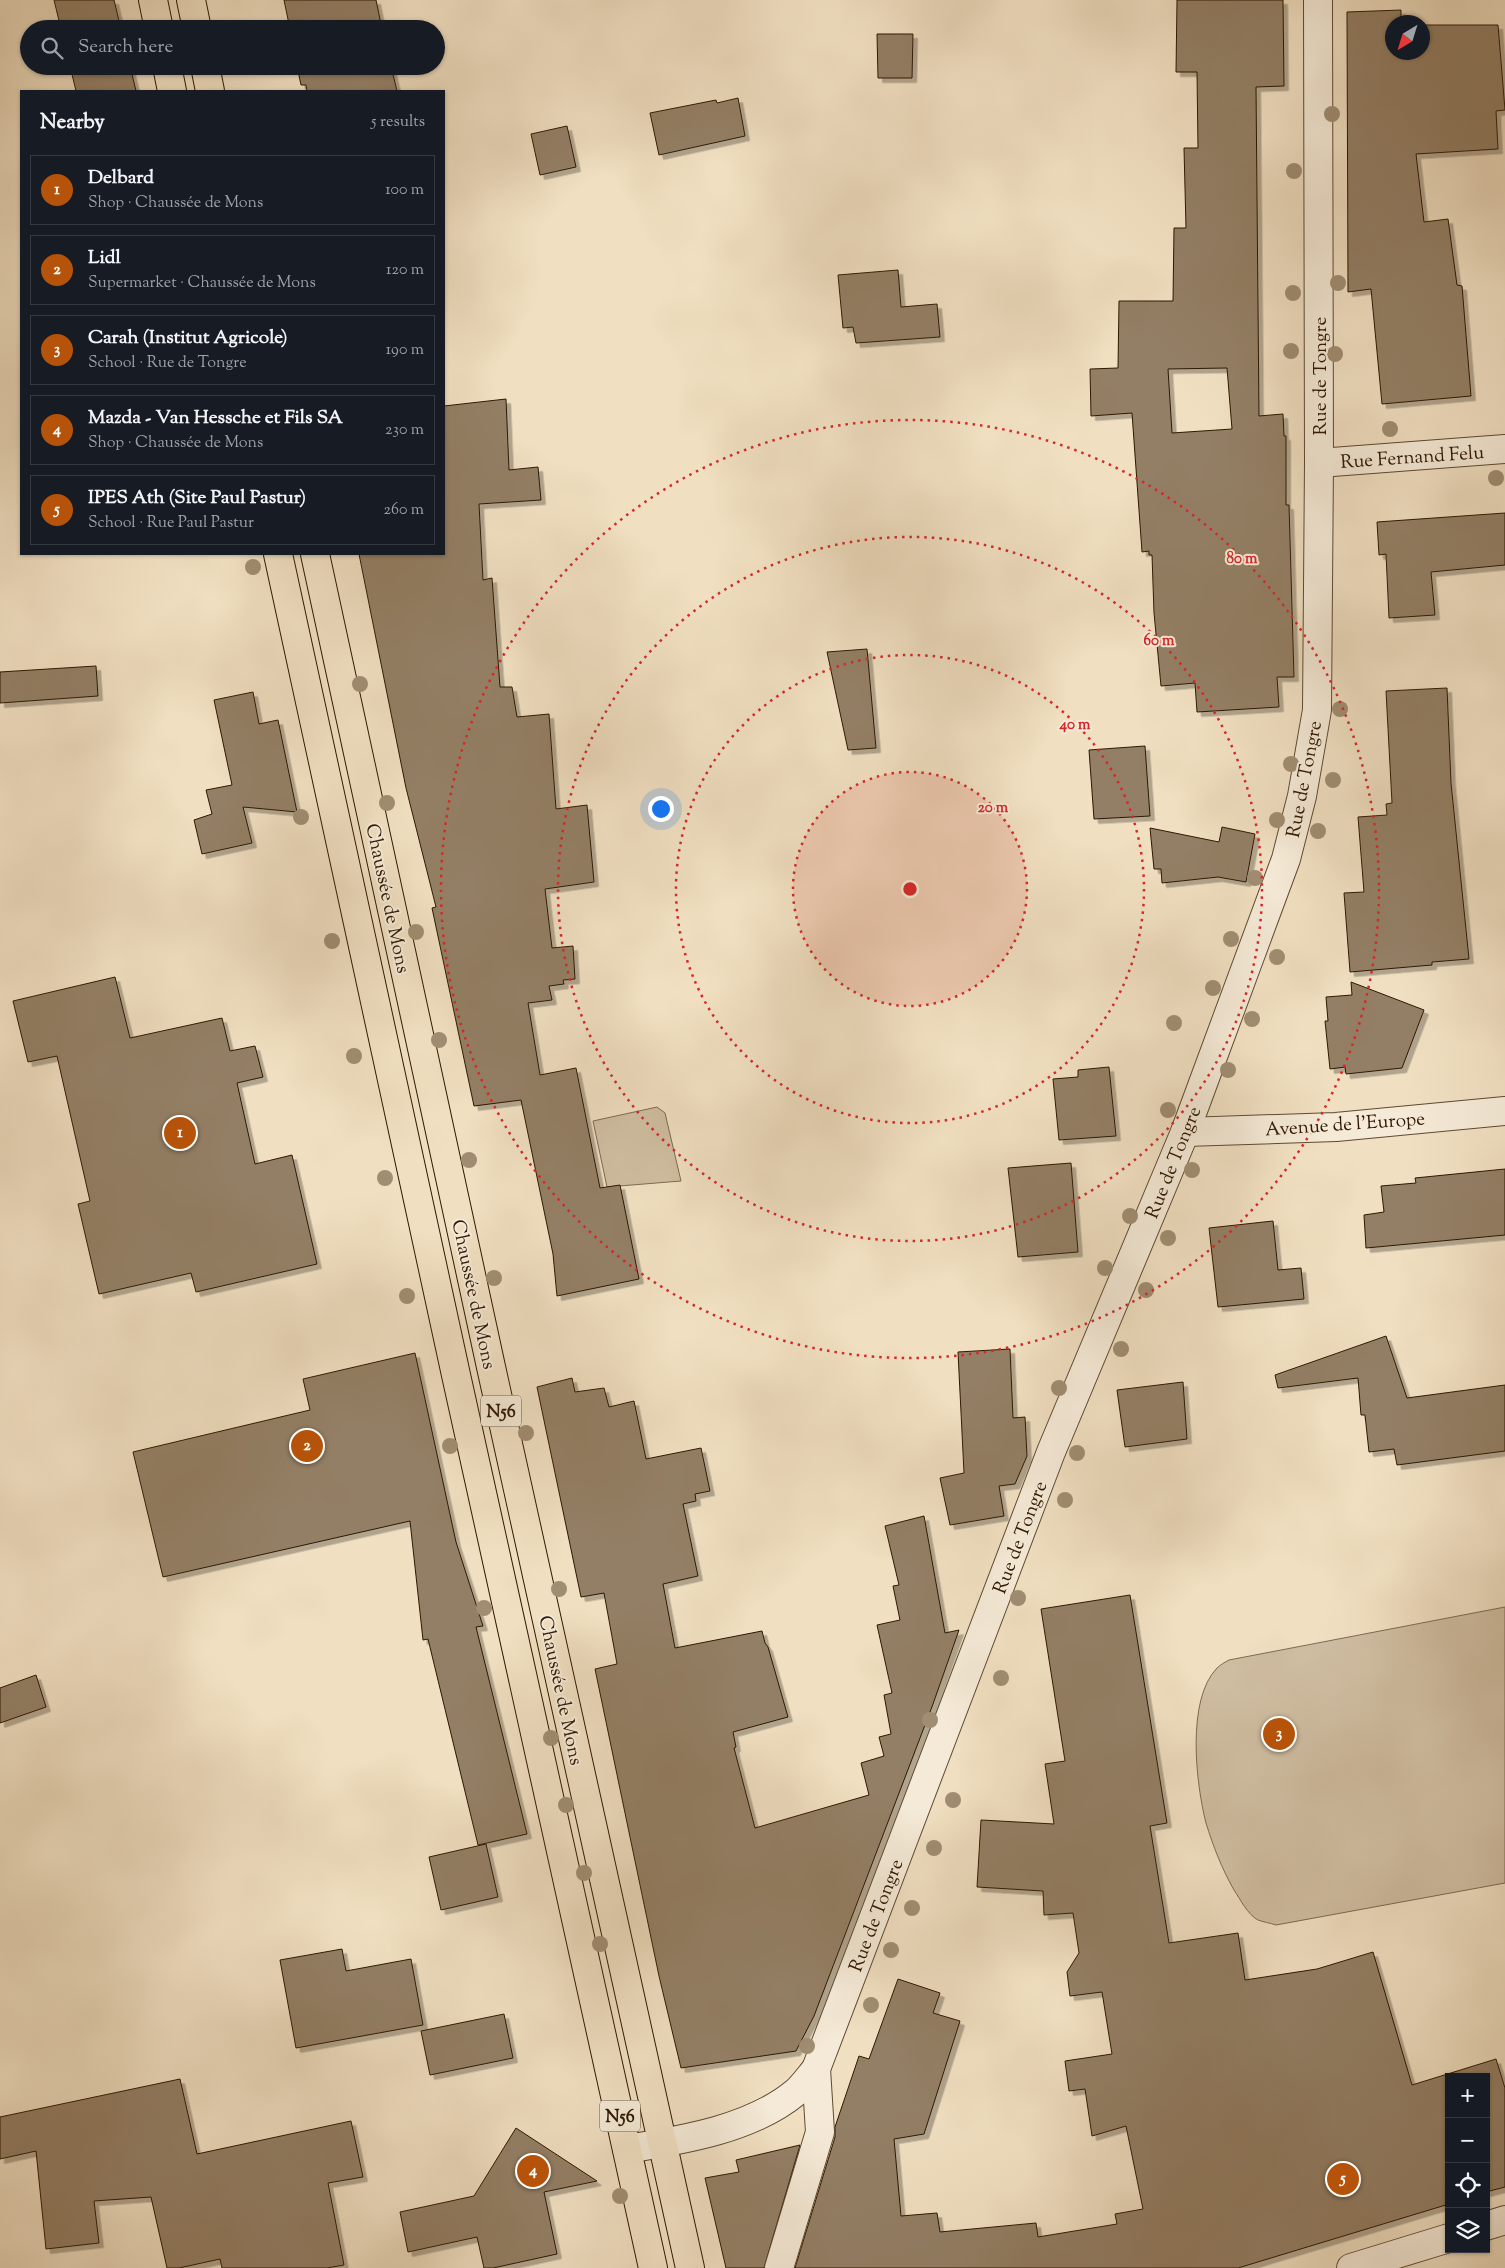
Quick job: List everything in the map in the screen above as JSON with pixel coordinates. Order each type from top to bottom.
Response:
[{"type":"main road","points":[[153,0],[157,20]]},
{"type":"main road","points":[[191,0],[195,20]]},
{"type":"main road","points":[[169,75],[172,90]]},
{"type":"main road","points":[[207,75],[210,90]]},
{"type":"main road","name":"Chaussée de Mons","points":[[278,555],[456,1375],[653,2268]]},
{"type":"main road","name":"Chaussée de Mons","points":[[315,555],[690,2268]]},
{"type":"street","name":"Rue de Tongre","points":[[627,2149],[662,2143],[743,2122],[796,2092],[816,2069],[1051,1452],[1185,1132],[1286,858],[1302,796],[1316,710],[1319,462],[1318,0]]},
{"type":"street","name":"Rue Fernand Felu","points":[[1319,462],[1505,449]]},
{"type":"street","name":"Avenue de l'Europe","points":[[1185,1132],[1336,1127],[1505,1111]]},
{"type":"street","points":[[779,2268],[820,2132],[816,2069]]},
{"type":"street","points":[[1490,2225],[1505,2220]]},
{"type":"street","points":[[1351,2268],[1445,2239]]},
{"type":"shaded area","points":[[657,1107],[665,1113],[681,1181],[607,1187],[593,1121]]},
{"type":"shaded area","points":[[1505,1607],[1505,1883],[1276,1925],[1254,1918],[1234,1890],[1218,1857],[1206,1823],[1199,1787],[1196,1743],[1197,1721],[1207,1682],[1217,1668],[1229,1660]]},
{"type":"building","points":[[54,0],[114,0],[119,20],[59,20]]},
{"type":"building","points":[[284,0],[376,0],[380,20],[288,20]]},
{"type":"building","points":[[1177,0],[1283,0],[1284,86],[1256,87],[1259,416],[1283,414],[1284,436],[1286,436],[1286,505],[1289,505],[1294,677],[1277,677],[1279,707],[1197,712],[1195,683],[1161,686],[1154,613],[1152,555],[1149,555],[1149,551],[1142,552],[1132,413],[1091,416],[1090,369],[1118,368],[1119,301],[1173,301],[1174,228],[1186,228],[1184,148],[1198,148],[1197,72],[1176,72]],"holes":[[[1227,368],[1232,429],[1172,433],[1168,369]]]},
{"type":"building","points":[[1401,10],[1401,15],[1385,15],[1385,60],[1430,60],[1430,25],[1498,25],[1505,110],[1496,111],[1498,149],[1416,154],[1424,222],[1448,219],[1457,285],[1462,286],[1471,396],[1382,404],[1371,289],[1348,292],[1347,12]]},
{"type":"building","points":[[877,34],[913,34],[912,78],[878,78]]},
{"type":"building","points":[[72,75],[132,75],[136,90],[76,90]]},
{"type":"building","points":[[299,75],[393,75],[397,90],[307,90],[306,85],[301,85]]},
{"type":"building","points":[[738,98],[745,136],[659,155],[650,113],[716,100],[717,103]]},
{"type":"building","points":[[567,126],[576,167],[540,175],[531,134]]},
{"type":"building","points":[[898,270],[901,307],[937,304],[940,337],[856,343],[853,327],[843,328],[838,275]]},
{"type":"building","points":[[506,399],[509,470],[538,467],[541,500],[479,504],[483,580],[492,578],[500,687],[512,687],[517,717],[549,714],[556,809],[587,805],[594,882],[545,889],[552,948],[573,946],[575,979],[563,980],[564,984],[549,986],[552,1000],[528,1003],[540,1075],[576,1068],[600,1188],[620,1185],[639,1279],[557,1296],[553,1254],[521,1100],[474,1106],[432,908],[436,907],[406,788],[359,555],[445,555],[445,406]]},
{"type":"building","points":[[1505,513],[1505,565],[1431,572],[1435,615],[1389,618],[1386,554],[1379,555],[1377,522]]},
{"type":"building","points":[[867,649],[876,748],[848,750],[827,652]]},
{"type":"building","points":[[96,666],[98,696],[0,703],[0,672]]},
{"type":"building","points":[[1447,688],[1451,783],[1469,959],[1432,962],[1432,965],[1350,972],[1344,893],[1364,892],[1358,817],[1387,815],[1386,804],[1392,803],[1386,691]]},
{"type":"building","points":[[253,692],[259,724],[278,720],[297,812],[243,807],[252,843],[202,854],[194,820],[212,814],[206,790],[232,785],[214,700]]},
{"type":"building","points":[[1145,746],[1150,816],[1094,819],[1089,750]]},
{"type":"building","points":[[1222,827],[1255,834],[1246,882],[1218,877],[1162,883],[1161,869],[1154,869],[1150,828],[1219,842]]},
{"type":"building","points":[[115,977],[130,1038],[222,1018],[230,1051],[255,1046],[263,1077],[237,1083],[255,1164],[292,1155],[317,1264],[196,1292],[191,1273],[99,1294],[78,1204],[90,1201],[57,1056],[28,1062],[13,1001]]},
{"type":"building","points":[[1351,982],[1424,1010],[1402,1068],[1346,1074],[1345,1067],[1330,1069],[1325,1021],[1328,1021],[1326,997],[1352,995]]},
{"type":"building","points":[[1109,1067],[1116,1136],[1059,1140],[1053,1079],[1078,1077],[1078,1070]]},
{"type":"building","points":[[1071,1163],[1078,1252],[1018,1257],[1008,1168]]},
{"type":"building","points":[[1505,1169],[1505,1235],[1366,1248],[1364,1215],[1384,1212],[1381,1186],[1416,1183],[1415,1178]]},
{"type":"building","points":[[1273,1221],[1278,1270],[1301,1268],[1304,1299],[1218,1307],[1209,1228]]},
{"type":"building","points":[[1386,1336],[1407,1398],[1505,1385],[1505,1451],[1397,1465],[1394,1449],[1369,1452],[1365,1415],[1361,1415],[1358,1378],[1278,1388],[1275,1375]]},
{"type":"building","points":[[1010,1349],[1013,1418],[1025,1417],[1027,1456],[1015,1484],[999,1486],[1004,1516],[950,1525],[940,1478],[964,1473],[958,1352]]},
{"type":"building","points":[[415,1353],[456,1542],[483,1626],[476,1627],[527,1834],[478,1845],[428,1639],[423,1640],[410,1521],[163,1577],[133,1452],[310,1410],[303,1379]]},
{"type":"building","points":[[572,1378],[575,1392],[604,1388],[609,1407],[634,1401],[646,1459],[701,1448],[710,1491],[695,1494],[696,1501],[683,1504],[698,1576],[663,1584],[675,1648],[762,1631],[788,1717],[733,1732],[736,1747],[734,1748],[755,1828],[869,1795],[861,1763],[884,1756],[879,1737],[891,1734],[884,1695],[892,1693],[877,1625],[900,1620],[893,1586],[899,1585],[885,1526],[924,1516],[945,1633],[959,1630],[933,1704],[814,2016],[796,2051],[681,2068],[659,1976],[595,1669],[617,1664],[604,1593],[581,1597],[537,1387]]},
{"type":"building","points":[[1183,1382],[1187,1439],[1125,1447],[1117,1390]]},
{"type":"building","points":[[1130,1595],[1167,1823],[1150,1826],[1169,1943],[1238,1933],[1245,1980],[1317,1969],[1373,1952],[1412,2085],[1445,2075],[1445,2205],[1238,2268],[795,2268],[835,2137],[835,2127],[859,2056],[869,2059],[898,1979],[940,1993],[933,2013],[960,2021],[924,2134],[894,2139],[901,2216],[937,2213],[940,2232],[1036,2223],[1038,2237],[1117,2224],[1115,2214],[1143,2209],[1126,2126],[1092,2136],[1085,2089],[1069,2091],[1065,2061],[1112,2054],[1102,1992],[1070,1996],[1067,1972],[1079,1953],[1073,1913],[1044,1915],[1043,1891],[977,1887],[981,1820],[1054,1824],[1045,1764],[1065,1761],[1041,1609]]},
{"type":"building","points":[[36,1675],[46,1707],[0,1723],[0,1688]]},
{"type":"building","points":[[486,1844],[498,1897],[441,1910],[429,1857]]},
{"type":"building","points":[[342,1949],[346,1971],[411,1959],[423,2025],[296,2048],[280,1960]]},
{"type":"building","points":[[504,2014],[513,2058],[430,2075],[421,2031]]},
{"type":"building","points":[[1496,2059],[1505,2088],[1505,2187],[1490,2191],[1490,2073],[1451,2073]]},
{"type":"building","points":[[180,2079],[197,2154],[351,2121],[363,2177],[328,2183],[344,2265],[327,2268],[222,2268],[220,2259],[179,2268],[167,2268],[151,2197],[94,2201],[99,2243],[46,2249],[36,2151],[0,2159],[0,2117]]},
{"type":"building","points":[[516,2128],[597,2181],[544,2192],[557,2254],[493,2268],[484,2268],[477,2237],[408,2252],[400,2212],[474,2196]]},
{"type":"building","points":[[800,2145],[764,2268],[726,2268],[705,2178],[739,2172],[736,2160]]},
{"type":"place","name":"Delbard","points":[[180,1133]]},
{"type":"place","name":"Lidl","points":[[307,1446]]},
{"type":"place","name":"Carah (Institut Agricole)","points":[[1279,1734]]},
{"type":"place","name":"Mazda - Van Hessche et Fils SA","points":[[533,2171]]},
{"type":"place","name":"IPES Ath (Site Paul Pastur)","points":[[1343,2179]]}]
